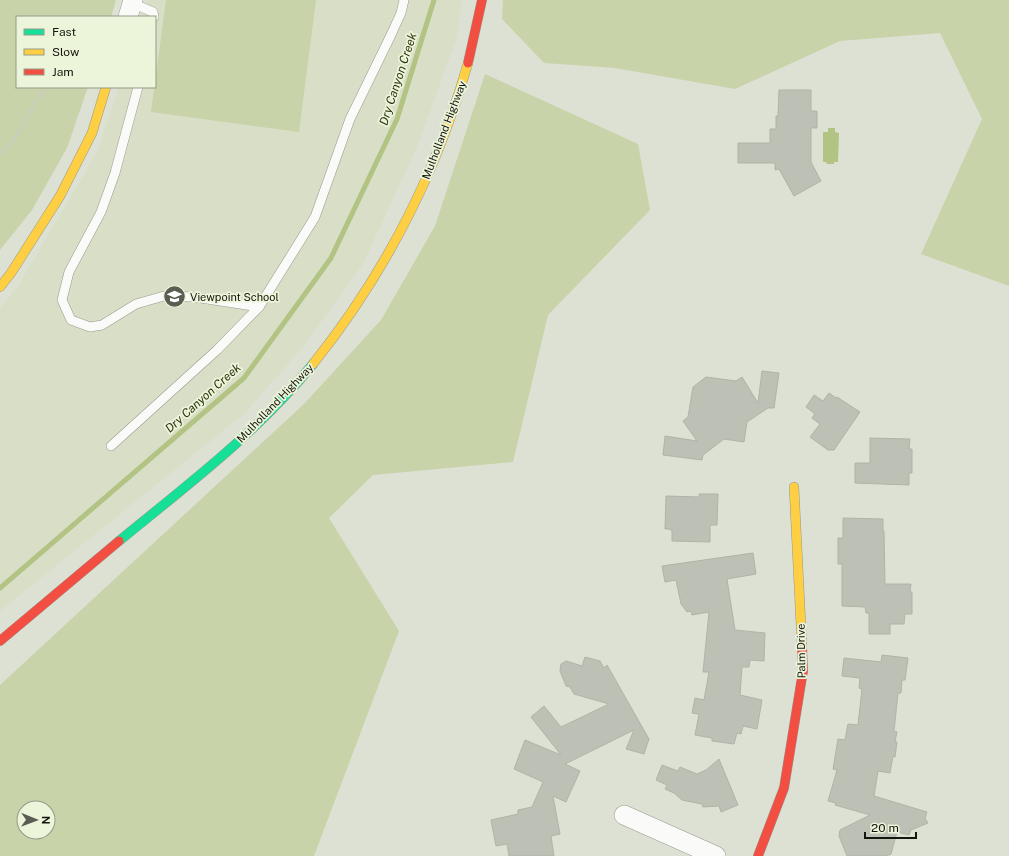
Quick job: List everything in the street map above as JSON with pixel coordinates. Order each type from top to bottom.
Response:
[{"type":"main road","name":"Mulholland Highway","points":[[0,641],[233,446],[269,412],[303,376],[335,336],[364,295],[393,248],[443,140],[463,82],[479,19],[482,0]]},
{"type":"main road","points":[[0,287],[11,273],[60,196],[92,133],[106,88]]},
{"type":"main road","name":"Palm Drive","points":[[758,856],[784,788],[803,671],[794,487]]},
{"type":"street","points":[[624,815],[716,856]]},
{"type":"lane","points":[[111,446],[217,350],[259,307],[315,217],[350,119],[401,13],[404,0]]},
{"type":"lane","points":[[131,7],[153,12],[154,16]]},
{"type":"lane","points":[[138,88],[113,180],[101,212],[69,272],[62,300],[71,320],[90,327],[102,325],[136,304],[164,296],[194,297],[259,307]]},
{"type":"path","points":[[0,153],[15,139],[39,96],[46,88]]},
{"type":"shaded area","points":[[0,0],[116,0],[111,16],[16,16],[16,88],[88,88],[67,148],[32,210],[0,250]]},
{"type":"shaded area","name":"Viewpoint School","points":[[148,0],[462,0],[457,37],[417,147],[363,264],[303,347],[245,413],[0,611],[0,308],[18,286],[97,152],[119,88],[156,88],[156,16],[142,16]]},
{"type":"shaded area","points":[[166,0],[316,0],[299,132],[151,112],[154,88],[156,88],[156,75]]},
{"type":"shaded area","points":[[503,0],[1009,0],[1009,286],[921,254],[982,119],[940,33],[840,41],[735,89],[615,68],[544,63],[502,19]]},
{"type":"shaded area","points":[[485,74],[638,144],[650,210],[548,315],[513,462],[373,475],[329,518],[399,631],[314,856],[0,856],[0,685],[304,404],[381,320],[435,226]]},
{"type":"shaded area","points":[[828,128],[835,128],[835,132],[839,133],[838,162],[834,162],[834,164],[827,164],[826,162],[823,162],[823,132],[828,132]]},
{"type":"building","points":[[779,90],[811,90],[811,111],[817,111],[817,128],[811,128],[811,162],[821,181],[794,196],[779,169],[775,170],[775,163],[738,163],[738,143],[770,143],[770,129],[776,129]]},
{"type":"building","points":[[762,371],[779,373],[774,408],[768,408],[747,422],[744,442],[724,439],[703,455],[702,460],[663,455],[665,436],[697,441],[683,421],[688,417],[693,387],[706,377],[736,381],[742,377],[758,403]]},
{"type":"building","points":[[829,393],[860,412],[834,450],[828,450],[810,437],[820,424],[812,418],[815,414],[806,407],[814,395],[823,401]]},
{"type":"building","points":[[870,438],[910,439],[909,449],[912,449],[912,473],[909,473],[909,485],[855,483],[855,463],[870,463]]},
{"type":"building","points":[[699,494],[718,494],[717,525],[710,526],[710,542],[672,541],[672,530],[665,529],[666,496],[699,497]]},
{"type":"building","points":[[843,518],[883,519],[885,584],[911,584],[910,592],[912,592],[912,614],[905,614],[904,624],[890,624],[890,634],[869,634],[869,613],[866,613],[865,607],[842,606],[842,564],[838,564],[838,538],[843,538]]},
{"type":"building","points":[[753,553],[756,574],[727,579],[735,630],[765,633],[764,661],[750,660],[749,667],[742,667],[740,695],[762,700],[757,729],[743,726],[741,734],[737,733],[734,744],[712,741],[712,738],[695,735],[699,714],[692,713],[695,698],[704,700],[709,672],[703,672],[709,612],[692,615],[691,611],[687,612],[681,604],[676,580],[665,582],[662,566]]},
{"type":"building","points":[[882,655],[908,658],[905,680],[902,680],[901,693],[898,693],[894,731],[897,732],[895,757],[893,756],[890,773],[878,771],[874,796],[927,812],[925,818],[928,823],[911,830],[909,835],[897,832],[891,854],[886,856],[847,856],[839,836],[840,830],[870,815],[835,805],[836,803],[828,801],[837,770],[833,769],[838,739],[845,740],[848,724],[858,725],[862,689],[859,688],[860,678],[842,676],[844,658],[881,662]]},
{"type":"building","points":[[585,657],[600,661],[604,668],[607,665],[649,739],[644,754],[626,749],[634,730],[565,764],[580,771],[566,802],[553,796],[560,834],[551,836],[554,856],[509,856],[507,844],[496,846],[491,820],[518,814],[518,810],[532,807],[543,782],[514,769],[525,740],[561,755],[531,717],[544,706],[561,727],[609,704],[574,694],[570,687],[566,686],[560,671],[561,664],[566,661],[582,666]]},
{"type":"building","points":[[719,759],[738,805],[721,812],[719,806],[703,807],[702,804],[682,800],[674,793],[665,789],[667,785],[656,780],[662,765],[678,771],[680,767],[697,774],[706,770]]},
{"type":"waterway","name":"Dry Canyon Creek","points":[[0,588],[244,378],[331,258],[397,119],[434,0]]},
{"type":"traffic: fast","points":[[119,541],[195,479],[245,435],[292,389],[313,364]]},
{"type":"traffic: slow","points":[[313,364],[363,295],[406,222],[440,145],[468,63]]},
{"type":"traffic: slow","points":[[0,287],[11,273],[60,196],[92,133],[106,88]]},
{"type":"traffic: slow","points":[[794,487],[802,646]]},
{"type":"traffic: jam","points":[[468,63],[482,0]]},
{"type":"traffic: jam","points":[[0,641],[119,541]]},
{"type":"traffic: jam","points":[[758,856],[784,788],[803,671],[802,646]]},
{"type":"place","name":"Viewpoint School","points":[[174,297]]}]
